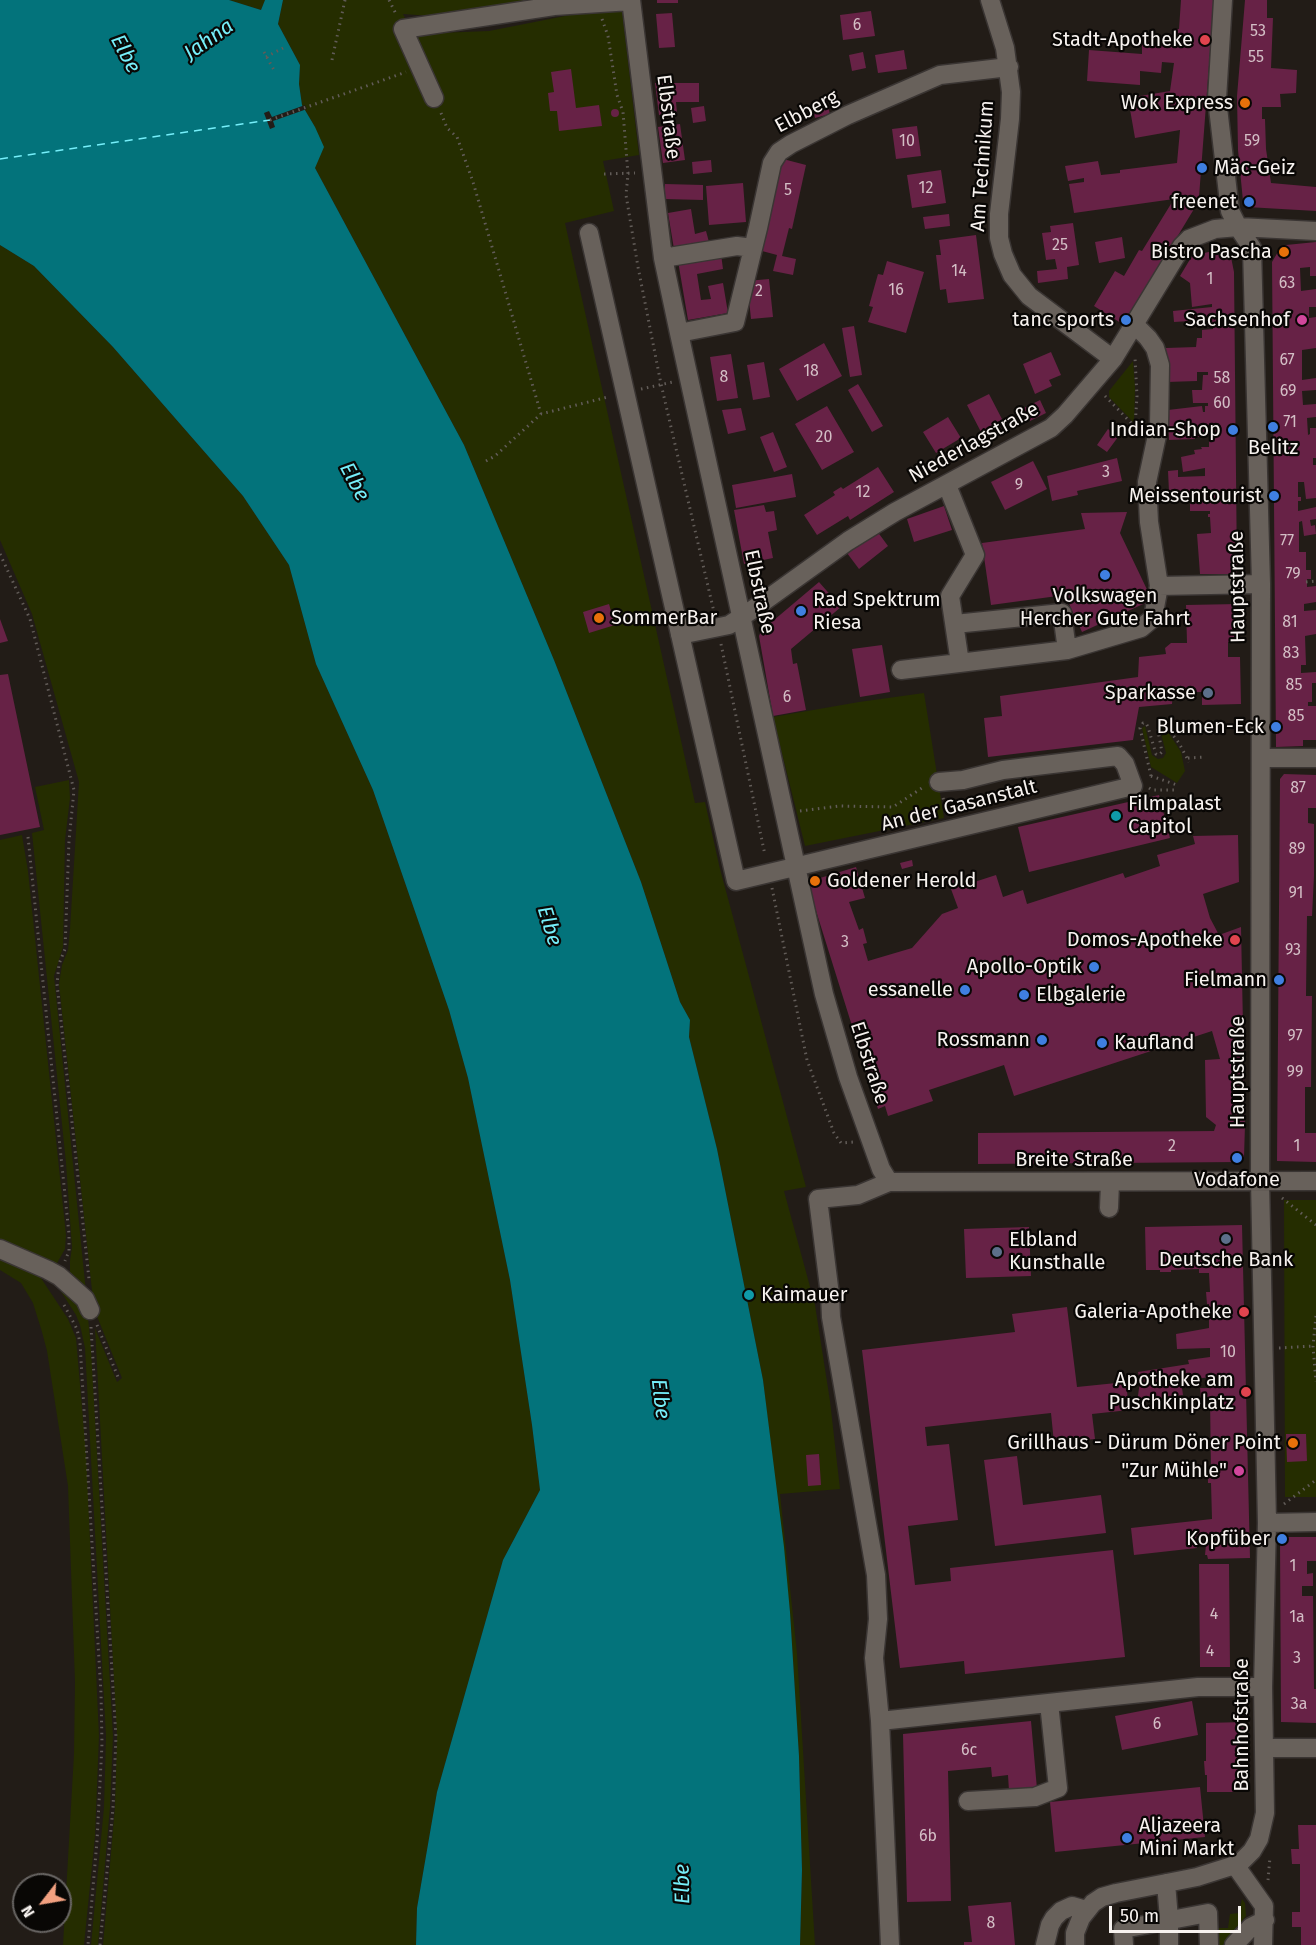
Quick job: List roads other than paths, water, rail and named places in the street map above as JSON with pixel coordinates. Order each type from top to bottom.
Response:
[{"type":"street","points":[[434,98],[403,29],[554,6],[631,0]]},
{"type":"street","name":"Elbstraße","points":[[631,0],[663,258],[679,333],[824,994],[848,1077],[881,1169],[889,1182]]},
{"type":"street","name":"Am Technikum","points":[[990,0],[1000,26],[1011,92],[999,214],[999,238],[1003,254],[1012,275],[1029,296],[1113,359]]},
{"type":"street","name":"Hauptstraße","points":[[1223,0],[1217,99],[1230,211],[1252,248],[1261,584],[1260,1180],[1267,1523]]},
{"type":"street","name":"Elbberg","points":[[679,333],[735,322],[772,163],[779,152],[790,144],[848,115],[940,75],[1008,67]]},
{"type":"street","name":"Niederlagstraße","points":[[680,635],[729,625],[848,541],[895,512],[1051,428],[1065,416],[1113,359],[1182,246],[1190,239],[1206,231],[1238,227],[1316,231]]},
{"type":"street","points":[[589,233],[680,635]]},
{"type":"street","points":[[663,258],[737,246],[753,248]]},
{"type":"street","points":[[901,670],[1067,650],[1141,628],[1153,618],[1159,586],[1149,522],[1147,482],[1159,426],[1160,365],[1155,348],[1148,338],[1131,331]]},
{"type":"street","points":[[947,485],[975,555],[950,596],[960,663]]},
{"type":"street","points":[[1159,586],[1261,584]]},
{"type":"street","points":[[955,624],[1062,613],[1067,650]]},
{"type":"street","name":"An der Gasanstalt","points":[[680,635],[736,881],[1133,786],[1125,764],[1118,756],[1003,770],[963,780],[939,782]]},
{"type":"street","points":[[1262,758],[1316,758]]},
{"type":"street","name":"Breite Straße","points":[[889,1182],[1316,1181]]},
{"type":"street","points":[[889,1182],[858,1195],[818,1198],[831,1295],[831,1317],[876,1575],[878,1619],[874,1658],[880,1721],[890,1945]]},
{"type":"street","points":[[1109,1208],[1110,1183]]},
{"type":"street","points":[[0,1249],[58,1276],[85,1299],[90,1310]]},
{"type":"street","points":[[1267,1523],[1316,1522]]},
{"type":"street","name":"Bahnhofstraße","points":[[1086,1910],[1093,1903],[1116,1893],[1197,1878],[1235,1865],[1252,1851],[1259,1839],[1265,1812],[1263,1687],[1267,1523]]},
{"type":"street","points":[[880,1721],[1198,1687],[1263,1687]]},
{"type":"street","points":[[968,1802],[1035,1797],[1058,1788],[1048,1703]]},
{"type":"street","points":[[1264,1748],[1316,1748]]},
{"type":"street","points":[[1235,1865],[1264,1913],[1263,1945]]},
{"type":"street","points":[[1166,1883],[1169,1945]]},
{"type":"street","points":[[1045,1945],[1053,1918],[1072,1906],[1086,1910],[1078,1924],[1075,1945]]},
{"type":"street","points":[[1124,1945],[1123,1929],[1215,1912],[1209,1945]]},
{"type":"street","points":[[1234,1945],[1264,1913]]},
{"type":"water","points":[[0,0],[229,0],[261,10],[265,0],[283,0],[278,24],[300,65],[299,84],[302,105],[324,147],[315,168],[464,445],[554,660],[641,882],[680,1002],[690,1020],[689,1037],[717,1149],[763,1380],[784,1547],[799,1756],[802,1870],[800,1945],[416,1945],[417,1908],[437,1792],[503,1560],[540,1490],[510,1280],[468,1078],[449,1010],[373,790],[316,664],[289,565],[243,496],[113,347],[34,266],[0,245]]},
{"type":"place","name":"Stadt-Apotheke","points":[[1205,40]]},
{"type":"place","name":"Wok Express","points":[[1245,103]]},
{"type":"place","name":"Mäc-Geiz","points":[[1202,168]]},
{"type":"place","name":"freenet","points":[[1249,202]]},
{"type":"place","name":"Bistro Pascha","points":[[1284,252]]},
{"type":"place","name":"tanc sports","points":[[1126,320]]},
{"type":"place","name":"Sachsenhof","points":[[1302,320]]},
{"type":"place","name":"Belitz","points":[[1273,427]]},
{"type":"place","name":"Indian-Shop","points":[[1233,430]]},
{"type":"place","name":"Meissentourist","points":[[1274,496]]},
{"type":"place","name":"Volkswagen Hercher Gute Fahrt","points":[[1105,575]]},
{"type":"place","name":"Rad Spektrum Riesa","points":[[801,611]]},
{"type":"place","name":"SommerBar","points":[[599,618]]},
{"type":"place","name":"Sparkasse","points":[[1208,693]]},
{"type":"place","name":"Blumen-Eck","points":[[1276,727]]},
{"type":"place","name":"Filmpalast Capitol","points":[[1116,816]]},
{"type":"place","name":"Goldener Herold","points":[[815,881]]},
{"type":"place","name":"Domos-Apotheke","points":[[1235,940]]},
{"type":"place","name":"Apollo-Optik","points":[[1094,967]]},
{"type":"place","name":"Fielmann","points":[[1279,980]]},
{"type":"place","name":"essanelle","points":[[965,990]]},
{"type":"place","name":"Elbgalerie","points":[[1024,995]]},
{"type":"place","name":"Rossmann","points":[[1042,1040]]},
{"type":"place","name":"Kaufland","points":[[1102,1043]]},
{"type":"place","name":"Vodafone","points":[[1237,1158]]},
{"type":"place","name":"Deutsche Bank","points":[[1226,1239]]},
{"type":"place","name":"Elbland Kunsthalle","points":[[997,1252]]},
{"type":"place","name":"Kaimauer","points":[[749,1295]]},
{"type":"place","name":"Galeria-Apotheke","points":[[1244,1312]]},
{"type":"place","name":"Apotheke am Puschkinplatz","points":[[1246,1392]]},
{"type":"place","name":"Grillhaus - Dürum Döner Point","points":[[1293,1443]]},
{"type":"place","name":"\"Zur Mühle\"","points":[[1239,1471]]},
{"type":"place","name":"Kopfüber","points":[[1282,1539]]},
{"type":"place","name":"Aljazeera Mini Markt","points":[[1127,1838]]},
{"type":"water label","name":"Jahna","points":[[209,40]]},
{"type":"water label","name":"Elbe","points":[[125,54]]},
{"type":"water label","name":"Elbe","points":[[354,482]]},
{"type":"water label","name":"Elbe","points":[[549,926]]},
{"type":"water label","name":"Elbe","points":[[660,1399]]},
{"type":"water label","name":"Elbe","points":[[683,1884]]}]
